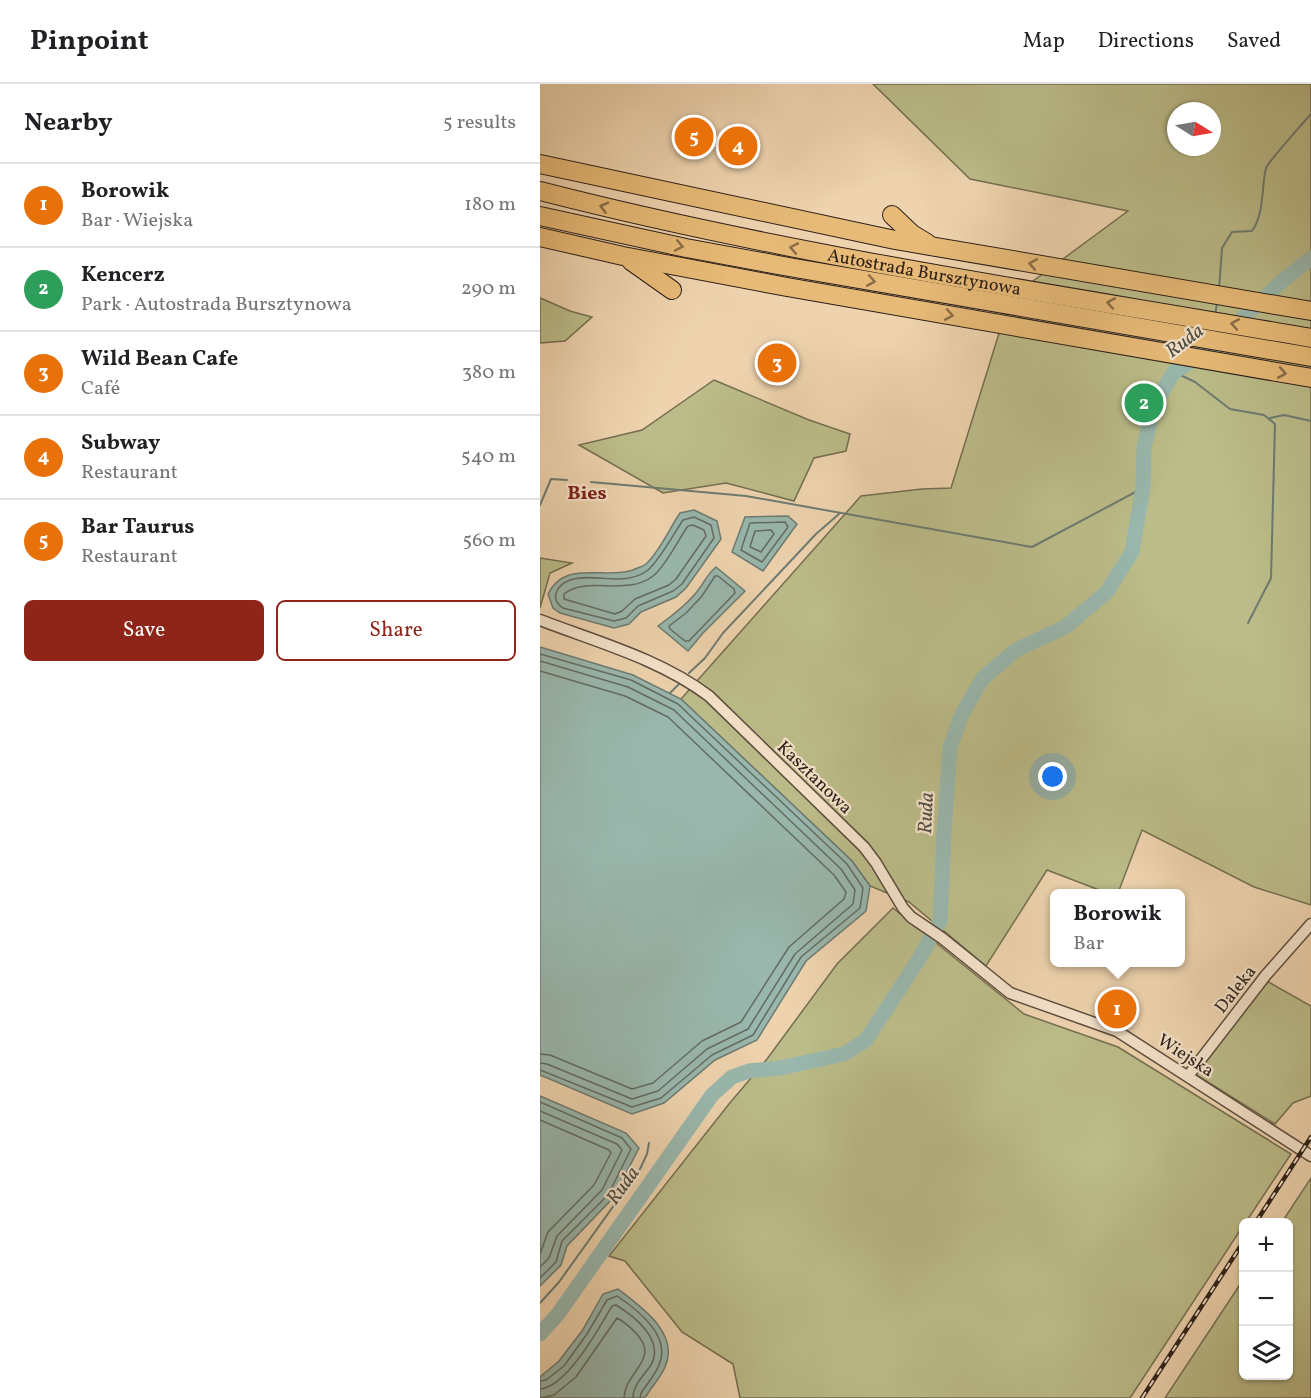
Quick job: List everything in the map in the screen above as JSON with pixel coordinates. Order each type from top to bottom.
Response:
[{"type":"highway","points":[[540,164],[784,217],[934,246],[1311,311]]},
{"type":"highway","name":"Autostrada Bursztynowa","points":[[540,191],[674,223],[792,247],[1311,338]]},
{"type":"highway","points":[[892,215],[912,234],[934,246]]},
{"type":"highway","name":"Autostrada Bursztynowa","points":[[540,216],[686,248],[1311,357]]},
{"type":"highway","points":[[540,237],[623,256],[788,287],[1311,378]]},
{"type":"highway","points":[[623,256],[672,290]]},
{"type":"street","name":"Kasztanowa","points":[[540,620],[660,666],[689,681],[709,696],[864,847],[876,862],[903,908],[916,921],[942,938],[1010,993],[1034,1002]]},
{"type":"street","name":"Daleka","points":[[1188,1077],[1266,975],[1311,924]]},
{"type":"street","name":"Wiejska","points":[[1034,1002],[1117,1031],[1311,1156]]},
{"type":"green space","points":[[873,84],[1311,84],[1311,905],[1254,887],[1142,830],[1120,889],[1097,889],[1047,870],[986,966],[909,902],[870,886],[852,861],[681,699],[861,496],[951,488],[1010,298],[1128,211],[970,179]]},
{"type":"green space","points":[[540,298],[570,311],[592,317],[565,341],[540,343]]},
{"type":"green space","points":[[714,380],[809,420],[850,434],[846,451],[814,458],[794,501],[726,483],[663,493],[579,445],[642,430]]},
{"type":"green space","points":[[540,558],[572,563],[550,573],[540,608]]},
{"type":"green space","points":[[893,908],[1024,1014],[1118,1047],[1291,1154],[1249,1218],[1239,1218],[1239,1232],[1130,1398],[740,1398],[733,1364],[682,1332],[625,1261],[609,1256],[767,1059],[837,964]]},
{"type":"green space","points":[[1265,980],[1311,1006],[1311,1096],[1293,1103],[1275,1124],[1195,1074]]},
{"type":"green space","points":[[1311,1178],[1311,1398],[1165,1398],[1239,1286],[1239,1380],[1293,1380],[1293,1218],[1285,1218]]},
{"type":"water","points":[[694,510],[717,521],[721,539],[686,588],[676,597],[641,612],[629,624],[614,628],[560,613],[553,608],[548,594],[555,583],[575,574],[622,572],[643,566],[656,553],[680,513]]},
{"type":"water","points":[[788,516],[797,524],[763,571],[732,552],[745,517]]},
{"type":"water","points":[[716,567],[745,591],[688,651],[658,626],[687,603]]},
{"type":"water","points":[[540,647],[633,675],[681,699],[852,861],[870,886],[866,911],[806,961],[757,1040],[715,1060],[664,1103],[632,1114],[540,1075]]},
{"type":"water","points":[[540,1096],[626,1133],[639,1148],[613,1198],[567,1246],[561,1265],[540,1286]]},
{"type":"water","points":[[618,1289],[656,1322],[667,1343],[668,1355],[665,1367],[647,1395],[644,1398],[540,1398],[540,1377],[559,1361],[582,1331],[603,1294]]},
{"type":"waterway","points":[[1219,289],[1222,248],[1232,232],[1252,231],[1261,208],[1264,176],[1268,164],[1311,114]]},
{"type":"waterway","name":"Ruda","points":[[540,1334],[558,1314],[712,1095],[732,1077],[749,1071],[780,1068],[844,1054],[866,1040],[919,959],[940,921],[950,747],[962,714],[983,678],[1016,650],[1065,627],[1106,593],[1132,552],[1143,488],[1144,447],[1154,405],[1174,372],[1208,351],[1280,283],[1311,258]]},
{"type":"waterway","points":[[1215,315],[1217,303]]},
{"type":"waterway","points":[[1174,372],[1195,382],[1230,409],[1264,415],[1275,424],[1271,578],[1248,623]]},
{"type":"waterway","points":[[1270,418],[1284,415],[1311,421]]},
{"type":"waterway","points":[[540,505],[551,479],[567,480]]},
{"type":"waterway","points":[[591,482],[746,496],[1032,547],[1143,488]]},
{"type":"waterway","points":[[689,673],[705,658],[723,633],[816,534],[839,514]]},
{"type":"waterway","points":[[670,693],[679,684]]},
{"type":"waterway","points":[[540,1303],[559,1282],[640,1169],[649,1143]]},
{"type":"railway","points":[[1259,1218],[1311,1137]]},
{"type":"railway","points":[[1142,1398],[1239,1249]]},
{"type":"place","name":"Bar Taurus","points":[[694,137]]},
{"type":"place","name":"Subway","points":[[738,146]]},
{"type":"place","name":"Wild Bean Cafe","points":[[777,363]]},
{"type":"place","name":"Kencerz","points":[[1144,403]]},
{"type":"place","name":"Borowik","points":[[1117,1009]]},
{"type":"district","name":"Bies","points":[[587,492]]}]
